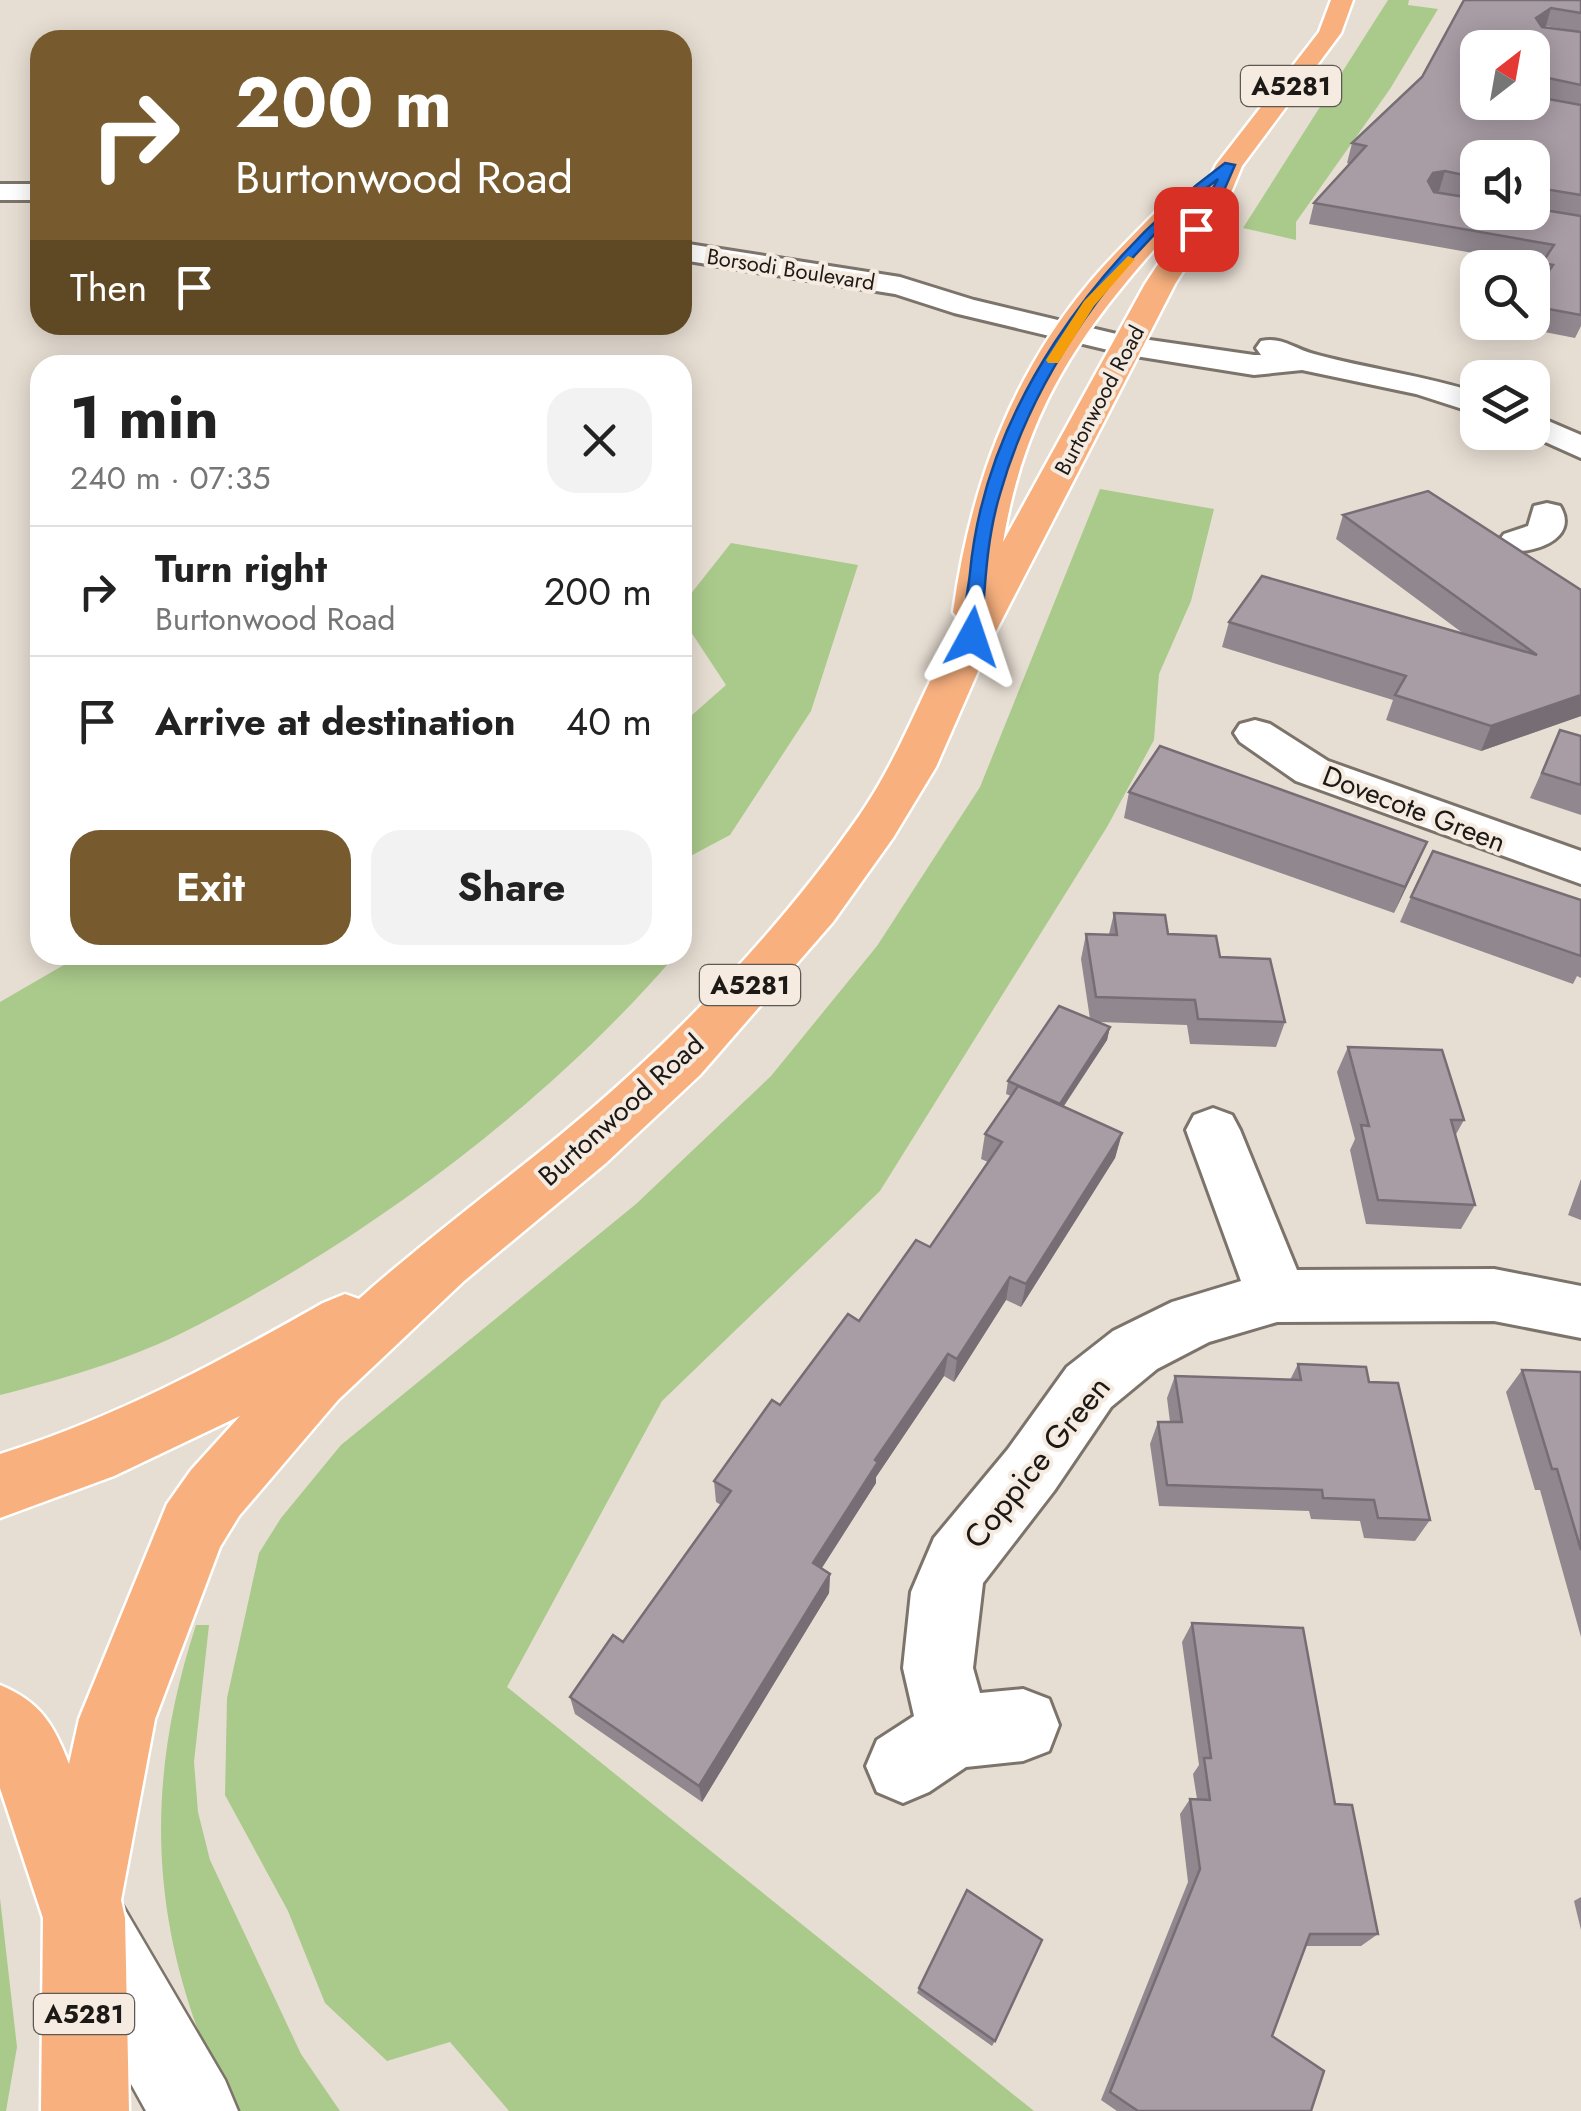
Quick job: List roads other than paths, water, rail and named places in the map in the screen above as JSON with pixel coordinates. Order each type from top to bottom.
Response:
[{"type":"main road","name":"Burtonwood Road","points":[[972,637],[980,545],[1018,419],[1080,318],[1186,197],[1229,165],[1313,59],[1330,33],[1342,0]]},
{"type":"main road","name":"Burtonwood Road","points":[[82,1909],[118,1718],[192,1528],[215,1492],[315,1379],[442,1263],[586,1147],[682,1060],[815,910],[876,827],[913,767],[972,637],[1145,312],[1213,202],[1229,165]]},
{"type":"main road","name":"Burtonwood Road","points":[[0,1486],[69,1463],[184,1411],[297,1351],[442,1263]]},
{"type":"main road","name":"A5281","points":[[0,1723],[24,1747],[82,1909],[84,2111]]},
{"type":"street","points":[[0,192],[30,192]]},
{"type":"street","name":"Borsodi Boulevard","points":[[692,253],[900,286],[965,307],[1080,318]]},
{"type":"street","points":[[1080,318],[1145,312],[1265,345],[1302,361],[1408,383],[1460,399]]},
{"type":"street","points":[[1080,318],[1129,346],[1254,365],[1302,361]]},
{"type":"street","points":[[1550,417],[1565,410]]},
{"type":"street","points":[[1550,433],[1581,448]]},
{"type":"street","name":"Dovecote Green","points":[[1252,730],[1312,771],[1581,868]]},
{"type":"street","points":[[1213,1130],[1277,1296]]},
{"type":"street","name":"Coppice Green","points":[[960,1741],[938,1668],[942,1607],[958,1561],[1031,1470],[1089,1388],[1135,1350],[1193,1321],[1277,1296],[1494,1295],[1581,1312]]},
{"type":"street","points":[[82,1909],[194,2111]]}]
